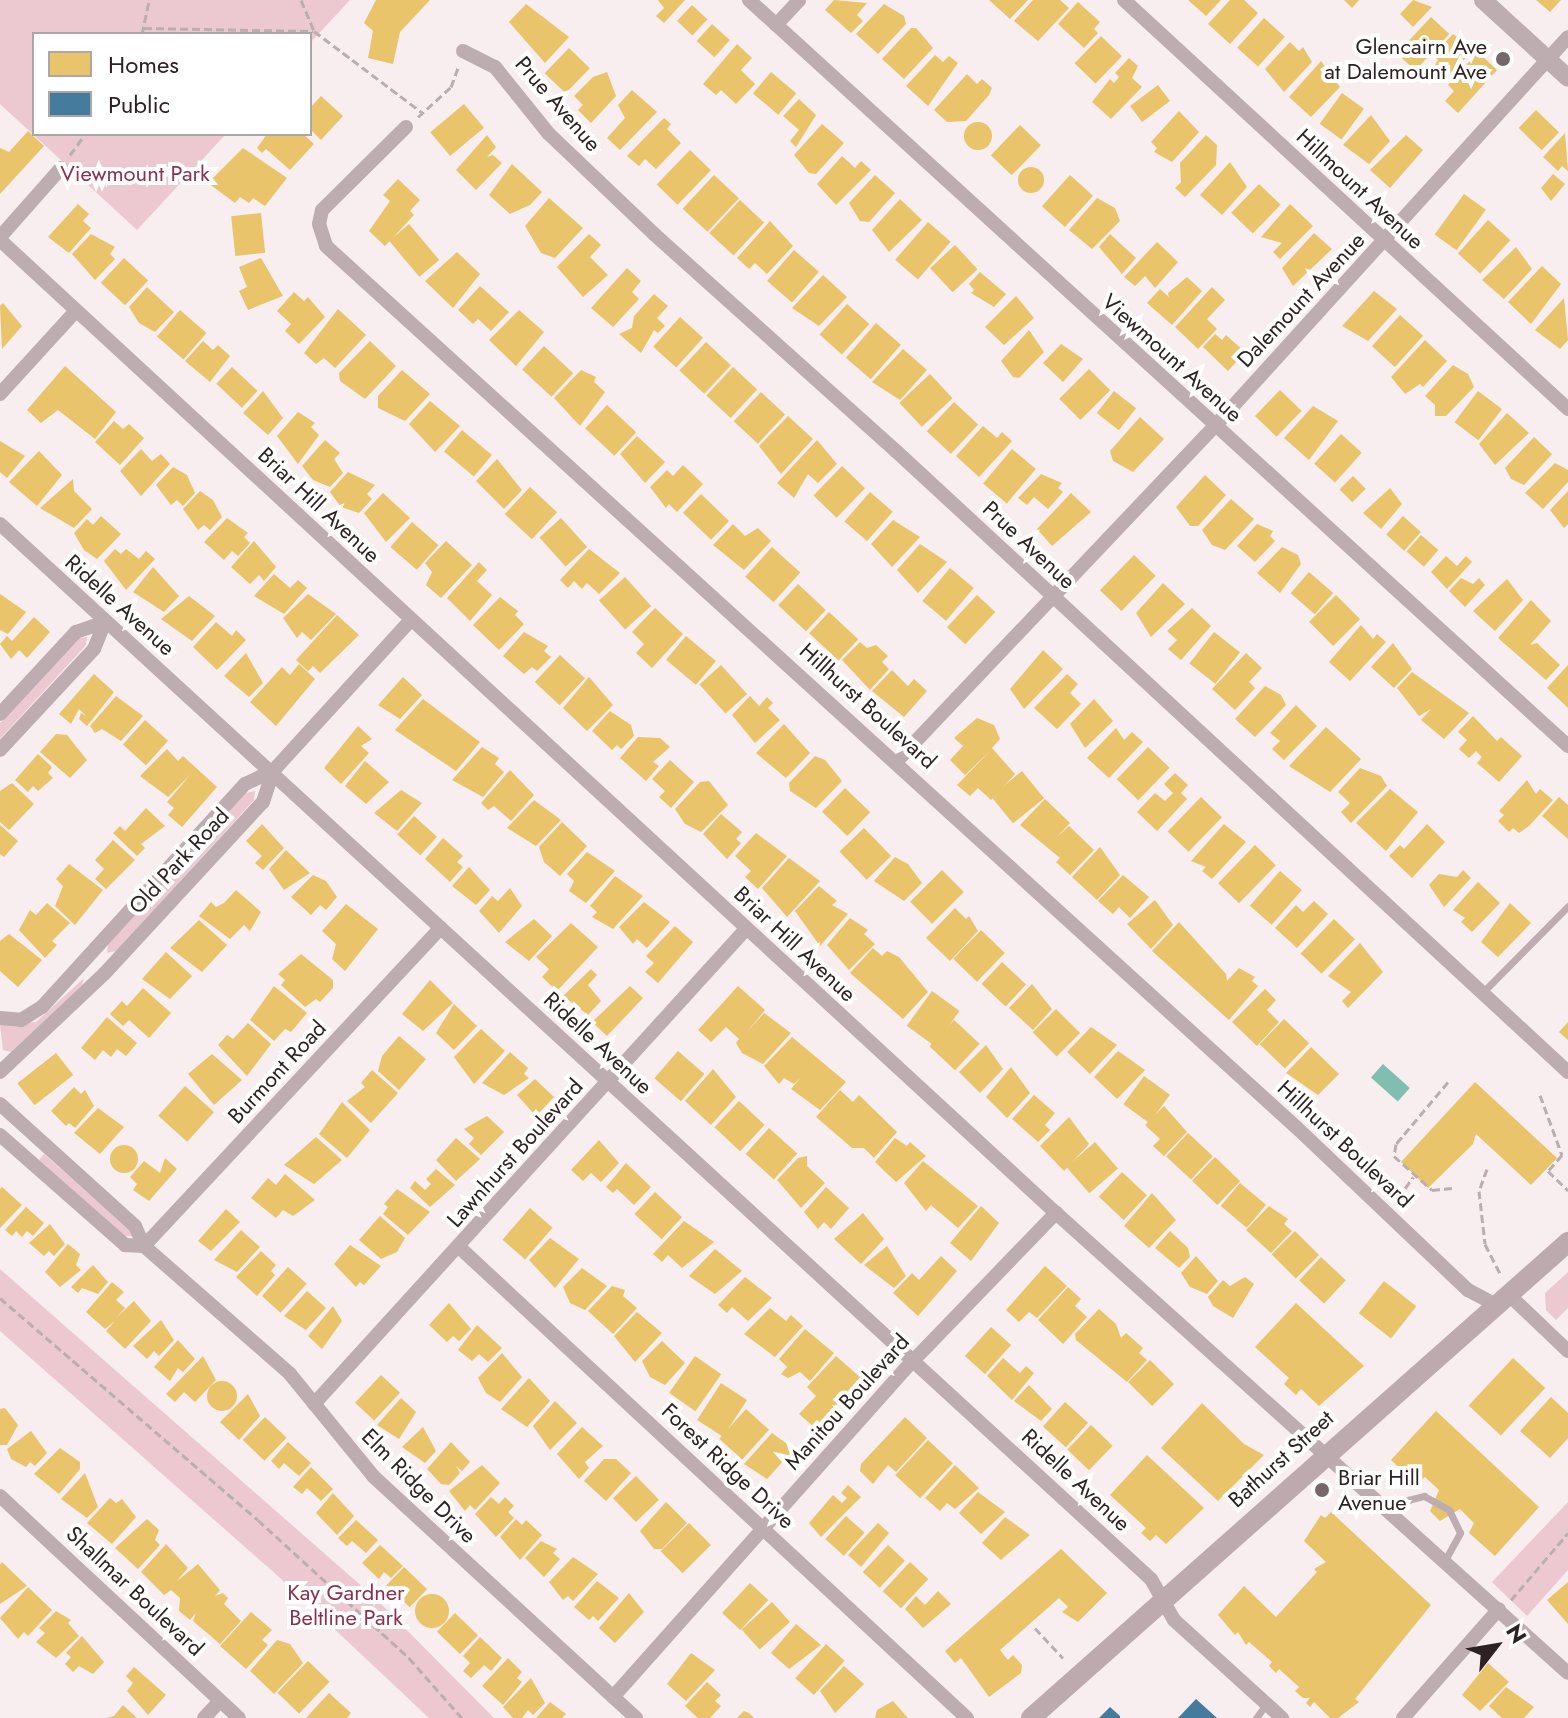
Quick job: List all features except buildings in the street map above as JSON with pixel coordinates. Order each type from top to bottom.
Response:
[{"type":"main road","name":"Bathurst Street","points":[[1031,1718],[1325,1453],[1500,1290],[1568,1242]]},
{"type":"street","name":"Viewmount Avenue","points":[[749,0],[1568,746]]},
{"type":"street","points":[[776,25],[799,0]]},
{"type":"street","name":"Hillmount Avenue","points":[[1124,0],[1568,409]]},
{"type":"street","points":[[1483,0],[1568,78]]},
{"type":"street","name":"Dalemount Avenue","points":[[896,762],[1215,426],[1568,37]]},
{"type":"street","name":"Prue Avenue","points":[[463,51],[495,67],[558,144],[1568,1072]]},
{"type":"street","name":"Hillhurst Boulevard","points":[[406,127],[322,210],[319,224],[326,246],[896,762],[1468,1290],[1500,1290],[1568,1351]]},
{"type":"street","points":[[0,238],[61,168]]},
{"type":"street","name":"Briar Hill Avenue","points":[[0,238],[75,312],[1056,1213],[1445,1560],[1504,1605],[1568,1673]]},
{"type":"street","points":[[0,394],[75,312]]},
{"type":"street","name":"Ridelle Avenue","points":[[0,524],[273,771],[911,1363],[1151,1579],[1179,1625],[1282,1718]]},
{"type":"street","name":"Old Park Road","points":[[0,1018],[21,1020],[33,1014],[245,784],[273,771],[410,621]]},
{"type":"street","points":[[0,714],[76,632],[105,622]]},
{"type":"street","points":[[0,750],[94,649],[105,622]]},
{"type":"street","name":"Old Park Road","points":[[0,1072],[105,973],[263,802],[273,771]]},
{"type":"street","name":"Burmont Road","points":[[144,1246],[441,928]]},
{"type":"street","name":"Lawnhurst Boulevard","points":[[314,1404],[746,929]]},
{"type":"street","points":[[87,957],[105,973]]},
{"type":"street","name":"Elm Ridge Drive","points":[[0,1104],[135,1226],[144,1246],[290,1374],[374,1477],[636,1718]]},
{"type":"street","name":"Elm Ridge Drive","points":[[0,1135],[125,1245],[144,1246]]},
{"type":"street","points":[[32,1161],[46,1146]]},
{"type":"street","name":"Manitou Boulevard","points":[[613,1697],[911,1363],[1056,1213]]},
{"type":"street","name":"Forest Ridge Drive","points":[[459,1247],[967,1718]]},
{"type":"street","name":"Shallmar Boulevard","points":[[0,1496],[239,1718]]},
{"type":"street","points":[[1403,1718],[1504,1605]]},
{"type":"street","points":[[204,1718],[220,1701]]},
{"type":"lane","points":[[1481,994],[1568,906]]},
{"type":"lane","points":[[1391,1512],[1404,1501],[1424,1496],[1449,1510],[1460,1533],[1445,1560]]},
{"type":"lane","points":[[1256,1718],[1266,1704]]},
{"type":"path","points":[[143,32],[149,0]]},
{"type":"path","points":[[301,0],[314,31],[423,113]]},
{"type":"path","points":[[144,28],[314,31]]},
{"type":"path","points":[[406,127],[451,87],[463,51]]},
{"type":"path","points":[[61,168],[84,136]]},
{"type":"path","points":[[1448,1082],[1396,1144],[1394,1156],[1413,1177],[1432,1190],[1452,1188]]},
{"type":"path","points":[[1540,1095],[1562,1155],[1548,1171],[1568,1190]]},
{"type":"path","points":[[1487,1169],[1479,1191],[1485,1244],[1500,1290]]},
{"type":"path","points":[[1398,1198],[1413,1177]]},
{"type":"path","points":[[0,1298],[258,1520],[409,1658],[462,1718]]},
{"type":"path","points":[[1504,1605],[1568,1533]]},
{"type":"path","points":[[1035,1628],[1063,1658]]},
{"type":"green space","name":"Viewmount Park","points":[[0,0],[350,0],[312,41],[312,32],[32,32],[32,133],[0,104]]},
{"type":"green space","name":"Viewmount Park","points":[[35,136],[224,136],[137,230]]},
{"type":"green space","points":[[87,637],[86,645],[0,739],[0,723],[79,638]]},
{"type":"green space","points":[[255,791],[254,800],[116,951],[107,953],[108,944],[246,793]]},
{"type":"green space","points":[[84,978],[82,985],[11,1052],[3,1050],[0,1025],[36,1022]]},
{"type":"green space","points":[[44,1154],[133,1233],[132,1236],[125,1236],[39,1160]]},
{"type":"green space","name":"Kay Gardner Beltline Park","points":[[0,1269],[374,1597],[494,1718],[429,1718],[279,1577],[0,1331]]},
{"type":"green space","points":[[1568,1272],[1568,1308],[1556,1320],[1546,1310],[1545,1293]]},
{"type":"green space","points":[[1568,1502],[1568,1570],[1527,1616],[1492,1582]]},
{"type":"shaded area","points":[[1383,1064],[1410,1088],[1398,1101],[1371,1077]]},
{"type":"place","name":"Glencairn Ave at Dalemount Ave","points":[[1503,59]]},
{"type":"place","name":"Briar Hill Avenue","points":[[1322,1490]]}]
